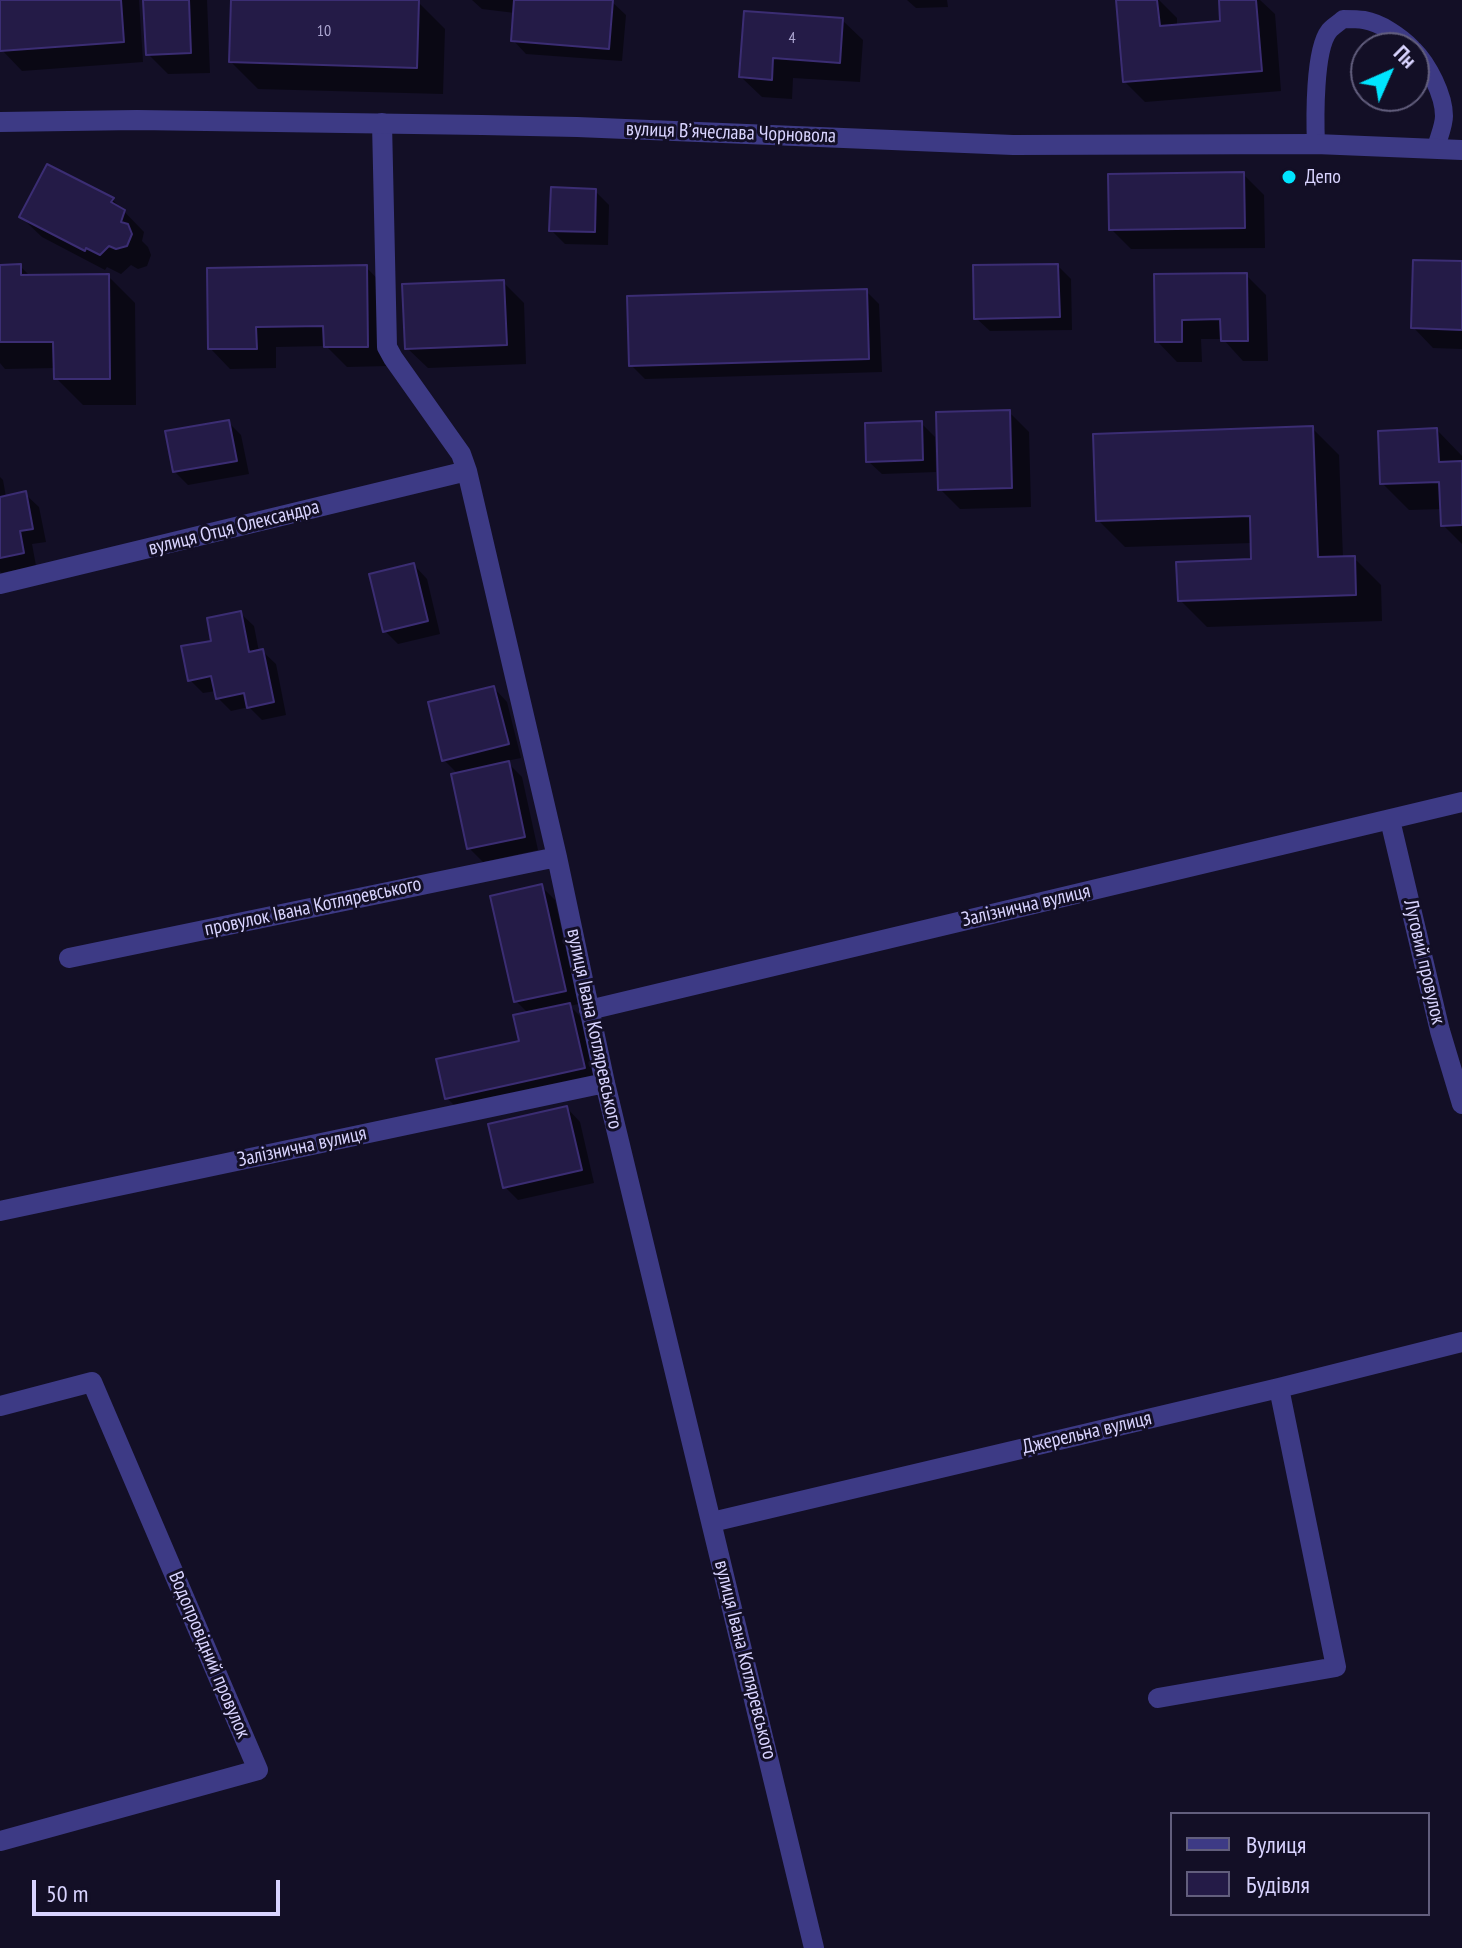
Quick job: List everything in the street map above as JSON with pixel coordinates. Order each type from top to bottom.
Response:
[{"type":"street","name":"вулиця Вʼячеслава Чорновола","points":[[0,122],[382,123],[577,127],[1013,145],[1316,144],[1462,150]]},
{"type":"street","name":"вулиця Івана Котляревського","points":[[382,123],[387,347],[461,454],[467,471],[557,857],[605,1083],[814,1948]]},
{"type":"street","name":"вулиця Отця Олександра","points":[[0,584],[467,471]]},
{"type":"street","name":"Залізнична вулиця","points":[[589,1010],[1462,802]]},
{"type":"street","name":"Луговий провулок","points":[[1390,820],[1440,1031],[1462,1104]]},
{"type":"street","name":"провулок Івана Котляревського","points":[[69,958],[557,857]]},
{"type":"street","name":"Залізнична вулиця","points":[[0,1211],[605,1083]]},
{"type":"street","name":"Джерельна вулиця","points":[[712,1522],[1462,1342]]},
{"type":"street","name":"Водопровідний провулок","points":[[0,1406],[92,1382],[258,1770],[0,1841]]},
{"type":"street","points":[[1158,1698],[1336,1667],[1279,1388]]},
{"type":"lane","points":[[1316,144],[1317,83],[1320,53],[1327,33],[1343,19],[1365,20],[1390,32]]},
{"type":"lane","points":[[1430,73],[1438,90],[1444,116],[1436,148]]},
{"type":"building","points":[[0,0],[121,0],[124,42],[0,51]]},
{"type":"building","points":[[143,0],[189,0],[191,53],[146,55]]},
{"type":"building","points":[[231,0],[419,0],[417,68],[229,62]]},
{"type":"building","points":[[514,0],[613,0],[609,49],[511,41]]},
{"type":"building","points":[[1116,0],[1157,0],[1160,26],[1220,21],[1219,0],[1256,0],[1262,71],[1123,82]]},
{"type":"building","points":[[744,11],[843,18],[840,63],[773,58],[772,80],[739,77]]},
{"type":"building","points":[[47,164],[114,198],[111,202],[125,210],[121,222],[128,224],[132,234],[127,246],[116,249],[109,246],[100,255],[86,248],[85,251],[19,217]]},
{"type":"building","points":[[1244,172],[1245,228],[1109,230],[1108,174]]},
{"type":"building","points":[[551,187],[596,189],[595,232],[549,231]]},
{"type":"building","points":[[1413,260],[1462,261],[1462,330],[1411,328]]},
{"type":"building","points":[[21,264],[21,275],[109,274],[110,379],[54,379],[53,342],[0,342],[0,265]]},
{"type":"building","points":[[1058,264],[1060,317],[974,319],[973,265]]},
{"type":"building","points":[[367,265],[368,347],[324,347],[323,326],[256,327],[257,349],[208,349],[207,268]]},
{"type":"building","points":[[1247,273],[1248,341],[1221,341],[1220,319],[1182,320],[1182,342],[1155,342],[1154,274]]},
{"type":"building","points":[[504,280],[507,345],[405,349],[402,284]]},
{"type":"building","points":[[867,289],[869,359],[629,366],[627,296]]},
{"type":"building","points":[[1010,410],[1012,488],[938,490],[936,412]]},
{"type":"building","points":[[229,420],[237,461],[173,472],[165,431]]},
{"type":"building","points":[[922,421],[923,460],[866,462],[865,423]]},
{"type":"building","points":[[1313,426],[1318,557],[1355,556],[1356,595],[1178,601],[1176,562],[1251,559],[1250,516],[1096,521],[1093,434]]},
{"type":"building","points":[[1437,428],[1439,462],[1462,461],[1462,525],[1441,526],[1439,482],[1380,484],[1378,431]]},
{"type":"building","points":[[26,491],[33,529],[20,531],[24,553],[0,558],[0,497]]},
{"type":"building","points":[[414,563],[428,621],[383,632],[369,574]]},
{"type":"building","points":[[241,611],[249,652],[263,649],[274,702],[247,708],[244,693],[216,699],[211,676],[188,681],[181,646],[211,641],[207,618]]},
{"type":"building","points":[[494,686],[509,744],[442,761],[428,702]]},
{"type":"building","points":[[509,761],[525,837],[467,849],[451,774]]},
{"type":"building","points":[[542,884],[566,991],[514,1002],[490,896]]},
{"type":"building","points":[[570,1003],[585,1068],[445,1099],[436,1059],[519,1041],[513,1015]]},
{"type":"building","points":[[567,1106],[582,1170],[503,1188],[488,1124]]},
{"type":"place","name":"Депо","points":[[1289,177]]}]
